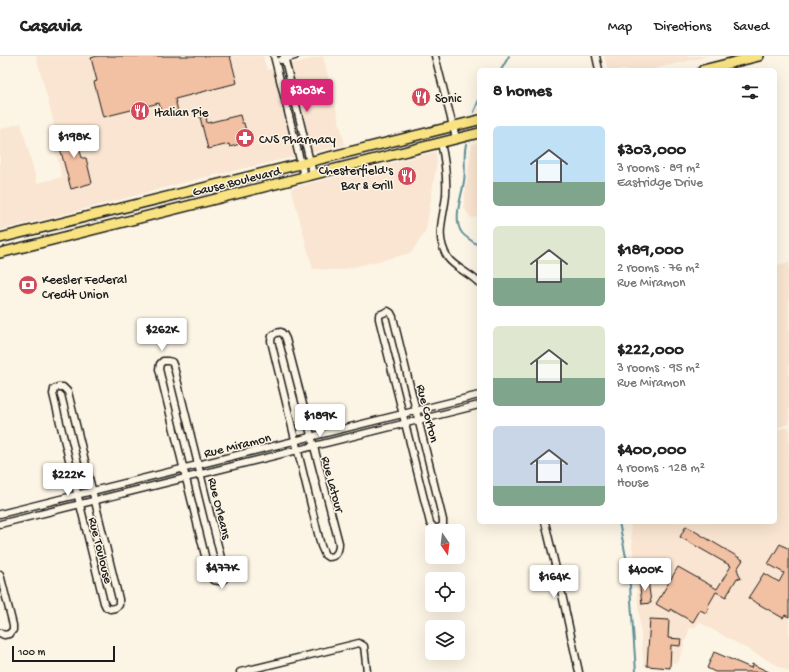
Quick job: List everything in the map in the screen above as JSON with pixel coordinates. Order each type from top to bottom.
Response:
[{"type":"main road","points":[[711,68],[759,56]]},
{"type":"main road","name":"Gause Boulevard","points":[[0,238],[477,121]]},
{"type":"main road","name":"Gause Boulevard","points":[[0,253],[477,133]]},
{"type":"main road","points":[[179,194],[180,208]]},
{"type":"street","points":[[295,56],[275,59],[289,115],[309,175]]},
{"type":"street","points":[[435,56],[456,138]]},
{"type":"street","points":[[596,56],[599,68]]},
{"type":"street","points":[[284,57],[297,111],[309,175]]},
{"type":"street","points":[[289,115],[297,111]]},
{"type":"street","points":[[441,143],[446,169],[446,195],[441,222],[440,240],[448,259],[477,281]]},
{"type":"street","name":"Rue Corton","points":[[388,311],[393,317],[417,411],[443,520],[443,525],[439,528],[434,528],[430,523],[404,424],[379,319],[379,315],[383,312],[388,311]]},
{"type":"street","name":"Rue Latour","points":[[281,332],[286,339],[310,437],[339,548],[337,554],[328,558],[321,546],[299,450],[271,341],[272,336],[276,333],[281,332]]},
{"type":"street","name":"Rue Orleans","points":[[162,361],[172,362],[174,367],[199,465],[225,574],[224,579],[219,581],[213,580],[210,576],[159,369],[162,361]]},
{"type":"street","name":"Rue Toulouse","points":[[58,387],[64,387],[68,392],[92,492],[119,599],[119,605],[110,609],[106,607],[104,603],[53,394],[54,389],[58,387]]},
{"type":"street","name":"Rue Miramon","points":[[0,514],[477,396]]},
{"type":"street","name":"Rue Miramon","points":[[0,524],[477,406]]},
{"type":"street","points":[[545,524],[579,672]]},
{"type":"street","points":[[0,574],[13,630],[9,634],[4,635],[0,633]]},
{"type":"street","points":[[240,672],[265,669],[360,643],[364,646],[367,672]]},
{"type":"shaded area","points":[[36,56],[263,56],[267,70],[323,56],[345,145],[202,178],[0,230],[0,129],[21,123],[37,183],[62,177],[51,133],[56,131]]},
{"type":"shaded area","points":[[604,56],[709,56],[658,68],[607,68]]},
{"type":"shaded area","points":[[477,143],[477,216],[471,218],[464,208],[464,202],[472,144]]},
{"type":"shaded area","points":[[435,152],[437,161],[426,230],[411,253],[341,270],[313,269],[291,188]]},
{"type":"shaded area","points":[[789,262],[789,424],[777,427],[777,265]]},
{"type":"shaded area","points":[[789,427],[789,672],[699,622],[694,629],[690,627],[678,663],[670,662],[670,668],[644,666],[630,524],[777,524],[777,430]]},
{"type":"building","points":[[97,56],[230,56],[237,83],[175,99],[178,111],[162,115],[159,103],[103,117],[94,82],[97,81],[91,58]]},
{"type":"building","points":[[206,115],[207,123],[240,115],[247,135],[249,135],[249,141],[230,147],[229,144],[208,149],[200,117]]},
{"type":"building","points":[[74,128],[82,158],[86,158],[92,183],[71,189],[56,133]]},
{"type":"building","points":[[686,526],[743,560],[737,569],[741,579],[737,578],[726,597],[716,592],[708,606],[709,607],[706,613],[700,610],[693,622],[670,609],[670,612],[656,604],[678,567],[717,589],[731,566],[680,537]]},
{"type":"building","points":[[780,544],[789,549],[789,617],[785,615],[783,618],[748,598],[764,573],[779,582],[784,573],[768,564]]},
{"type":"building","points":[[648,579],[651,603],[642,604],[639,580]]},
{"type":"building","points":[[650,619],[669,620],[668,638],[681,639],[680,646],[671,645],[670,668],[647,666]]},
{"type":"building","points":[[714,652],[751,668],[752,664],[769,672],[715,672],[707,668]]},
{"type":"waterway","points":[[502,68],[509,56]]},
{"type":"waterway","points":[[474,112],[477,105]]},
{"type":"waterway","points":[[466,144],[465,176],[458,208],[458,222],[462,233],[477,245]]},
{"type":"waterway","points":[[619,524],[629,572],[636,672]]},
{"type":"place","name":"Sonic","points":[[421,97]]},
{"type":"place","name":"Italian Pie","points":[[140,111]]},
{"type":"place","name":"CVS Pharmacy","points":[[245,138]]},
{"type":"place","name":"Chesterfield's Bar & Grill","points":[[407,176]]},
{"type":"place","name":"Keesler Federal Credit Union","points":[[28,285]]}]
